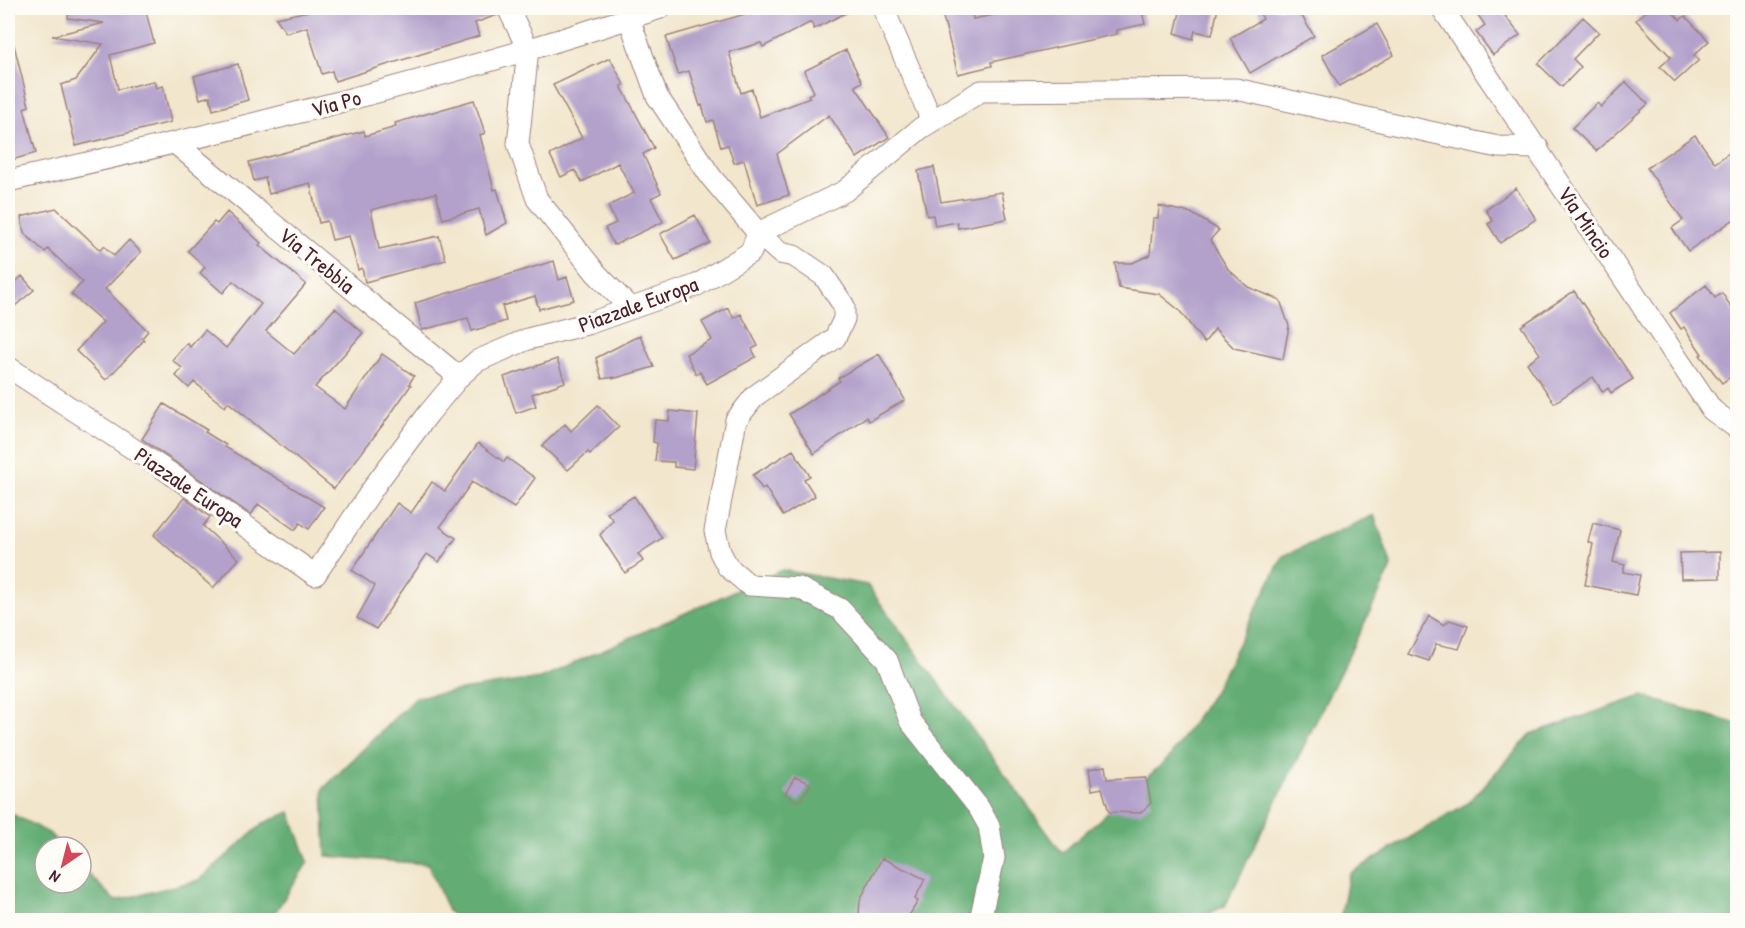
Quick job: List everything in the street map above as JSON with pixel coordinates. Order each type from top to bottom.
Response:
[{"type":"street","points":[[508,8],[528,49],[518,144],[537,199],[596,273],[630,308]]},
{"type":"street","name":"Via Po","points":[[8,181],[338,103],[528,49],[660,8]]},
{"type":"street","points":[[883,8],[932,121]]},
{"type":"street","name":"Via Mincio","points":[[1442,8],[1712,410],[1737,429]]},
{"type":"street","points":[[633,16],[632,27],[657,96],[711,177],[758,232],[780,253],[794,256],[824,276],[844,306],[844,320],[835,338],[755,396],[736,420],[715,531],[720,552],[728,567],[749,585],[799,588],[840,609],[887,660],[910,721],[979,808],[989,826],[994,858],[980,921]]},
{"type":"street","points":[[758,232],[845,191],[932,121],[981,91],[1236,89],[1498,147],[1538,148]]},
{"type":"street","name":"Via Trebbia","points":[[175,143],[459,377]]},
{"type":"street","name":"Piazzale Europa","points":[[8,367],[170,473],[315,575],[378,481],[459,377],[477,361],[528,339],[590,323],[697,285],[751,252],[758,232]]},
{"type":"green space","points":[[1374,515],[1392,567],[1225,906],[1196,920],[459,920],[448,911],[428,864],[326,856],[323,789],[416,697],[540,678],[782,570],[867,585],[1062,853],[1169,758],[1213,693],[1283,556]]},
{"type":"green space","points":[[1642,696],[1737,724],[1737,920],[1340,920],[1349,874],[1468,803],[1531,734]]},
{"type":"green space","points":[[8,812],[51,835],[33,835],[33,895],[93,895],[93,878],[115,901],[199,880],[264,823],[290,812],[308,862],[270,920],[8,920]]},
{"type":"building","points":[[69,8],[145,8],[154,43],[110,55],[118,89],[154,81],[156,88],[163,86],[171,122],[76,146],[61,85],[76,80],[103,44],[52,36],[104,23],[68,18]]},
{"type":"building","points":[[322,8],[495,8],[497,15],[475,23],[479,36],[335,81],[332,71],[322,74],[307,27],[286,33],[276,18]]},
{"type":"building","points":[[766,8],[855,8],[814,29],[811,22],[763,47],[761,43],[729,52],[741,93],[752,89],[760,117],[810,98],[808,95],[814,92],[804,71],[846,50],[862,82],[855,86],[889,137],[857,158],[829,115],[777,154],[789,195],[757,205],[744,160],[734,163],[728,145],[721,147],[713,120],[707,122],[702,105],[700,106],[689,71],[678,74],[666,37]]},
{"type":"building","points":[[971,8],[973,19],[1027,8],[1141,8],[1145,24],[1117,30],[1117,34],[991,62],[992,66],[958,74],[942,13]]},
{"type":"building","points":[[1181,8],[1218,8],[1212,35],[1195,31],[1193,39],[1175,33]]},
{"type":"building","points":[[1257,8],[1297,8],[1314,36],[1250,73],[1230,38],[1263,19]]},
{"type":"building","points":[[1473,8],[1499,8],[1520,35],[1493,55],[1476,32],[1485,25]]},
{"type":"building","points":[[1650,8],[1668,8],[1680,20],[1685,16],[1709,41],[1694,55],[1699,60],[1675,82],[1660,67],[1671,57],[1636,20]]},
{"type":"building","points":[[1583,17],[1599,32],[1573,59],[1581,67],[1562,87],[1538,64]]},
{"type":"building","points":[[1377,24],[1394,55],[1339,86],[1322,55]]},
{"type":"building","points":[[14,45],[29,106],[24,108],[36,153],[8,161],[8,46]]},
{"type":"building","points":[[610,58],[624,85],[621,86],[654,148],[643,154],[661,193],[651,198],[663,222],[614,245],[605,228],[616,223],[608,206],[634,193],[618,163],[582,182],[575,170],[561,177],[550,155],[582,138],[553,85]]},
{"type":"building","points":[[238,64],[248,100],[213,110],[210,96],[200,99],[194,76]]},
{"type":"building","points":[[1626,82],[1648,104],[1596,151],[1572,128],[1597,103],[1601,107]]},
{"type":"building","points":[[474,100],[485,133],[480,135],[494,190],[497,189],[507,223],[486,235],[479,209],[443,219],[436,193],[371,210],[379,249],[439,236],[446,260],[365,282],[362,268],[358,270],[349,236],[332,240],[327,221],[319,223],[310,183],[269,194],[265,178],[254,181],[249,162],[364,131],[365,136],[396,127],[395,123]]},
{"type":"building","points":[[1695,135],[1715,163],[1737,147],[1737,217],[1688,251],[1672,228],[1683,220],[1647,168]]},
{"type":"building","points":[[934,167],[941,202],[1002,192],[1007,219],[958,228],[957,222],[935,226],[933,215],[927,216],[918,171]]},
{"type":"building","points":[[1516,188],[1536,219],[1500,243],[1488,224],[1493,221],[1486,210]]},
{"type":"building","points":[[1159,206],[1191,213],[1219,230],[1210,240],[1228,269],[1248,287],[1280,300],[1289,326],[1283,359],[1234,348],[1215,329],[1204,343],[1179,310],[1159,294],[1119,288],[1115,263],[1132,263],[1150,255],[1153,218],[1158,218]]},
{"type":"building","points":[[56,208],[100,250],[104,246],[114,256],[129,240],[141,252],[105,289],[148,331],[142,338],[144,340],[106,380],[76,351],[103,322],[71,294],[83,282],[48,249],[45,252],[24,233],[21,217]]},
{"type":"building","points":[[227,212],[261,243],[259,245],[306,284],[266,331],[294,354],[335,308],[363,333],[315,387],[345,409],[382,354],[414,376],[409,384],[411,385],[385,422],[334,489],[228,402],[225,407],[194,382],[189,388],[176,376],[182,368],[172,360],[187,343],[190,347],[205,330],[226,348],[261,304],[233,281],[223,293],[200,273],[205,267],[188,251],[214,222],[217,224]]},
{"type":"building","points":[[695,215],[710,243],[675,260],[660,234]]},
{"type":"building","points":[[554,261],[559,280],[567,277],[574,300],[539,309],[535,296],[502,306],[506,321],[472,331],[468,318],[422,330],[415,303]]},
{"type":"building","points":[[22,276],[34,290],[15,306],[8,297],[8,289]]},
{"type":"building","points":[[1706,285],[1715,298],[1722,293],[1737,316],[1737,372],[1722,383],[1700,355],[1702,354],[1684,327],[1681,329],[1670,313]]},
{"type":"building","points":[[1574,291],[1633,379],[1611,393],[1608,388],[1603,392],[1593,377],[1554,403],[1527,363],[1540,354],[1521,326]]},
{"type":"building","points":[[728,308],[734,318],[741,314],[758,346],[752,349],[756,357],[707,384],[700,372],[696,374],[686,354],[712,340],[702,322]]},
{"type":"building","points":[[640,335],[654,367],[612,379],[615,377],[602,379],[596,358]]},
{"type":"building","points":[[879,354],[905,400],[869,421],[866,417],[814,454],[789,414],[840,381],[838,378]]},
{"type":"building","points":[[557,359],[565,382],[532,394],[536,406],[516,413],[504,377]]},
{"type":"building","points":[[164,404],[207,430],[205,432],[226,445],[225,447],[324,507],[309,529],[300,523],[295,530],[258,504],[251,515],[142,439]]},
{"type":"building","points":[[598,405],[619,427],[590,454],[588,452],[568,470],[542,446],[565,424],[571,431]]},
{"type":"building","points":[[670,411],[698,414],[693,469],[674,467],[674,462],[655,461],[657,443],[653,442],[655,420],[669,421]]},
{"type":"building","points":[[478,443],[504,462],[507,458],[535,478],[514,508],[472,482],[440,527],[456,538],[439,562],[427,554],[376,629],[357,618],[375,586],[352,570],[397,503],[411,513],[432,482],[445,491]]},
{"type":"building","points":[[793,450],[810,476],[804,479],[815,496],[783,516],[765,487],[762,489],[753,475]]},
{"type":"building","points":[[634,496],[662,538],[638,554],[643,561],[625,573],[600,535],[613,520],[607,513]]},
{"type":"building","points":[[184,498],[210,517],[203,526],[239,559],[213,588],[154,535]]},
{"type":"building","points":[[1593,523],[1620,530],[1613,562],[1625,565],[1623,572],[1640,575],[1636,595],[1585,585],[1593,544],[1588,542]]},
{"type":"building","points":[[1720,552],[1720,578],[1681,579],[1680,553]]},
{"type":"building","points":[[1429,616],[1444,625],[1449,620],[1468,626],[1459,649],[1436,644],[1429,661],[1408,654]]},
{"type":"building","points":[[1105,766],[1107,779],[1146,777],[1151,803],[1140,813],[1109,812],[1102,788],[1092,790],[1089,769]]},
{"type":"building","points":[[795,777],[811,784],[799,802],[785,794]]},
{"type":"building","points":[[882,858],[925,879],[915,899],[918,901],[906,921],[868,921],[859,916],[860,900]]}]
